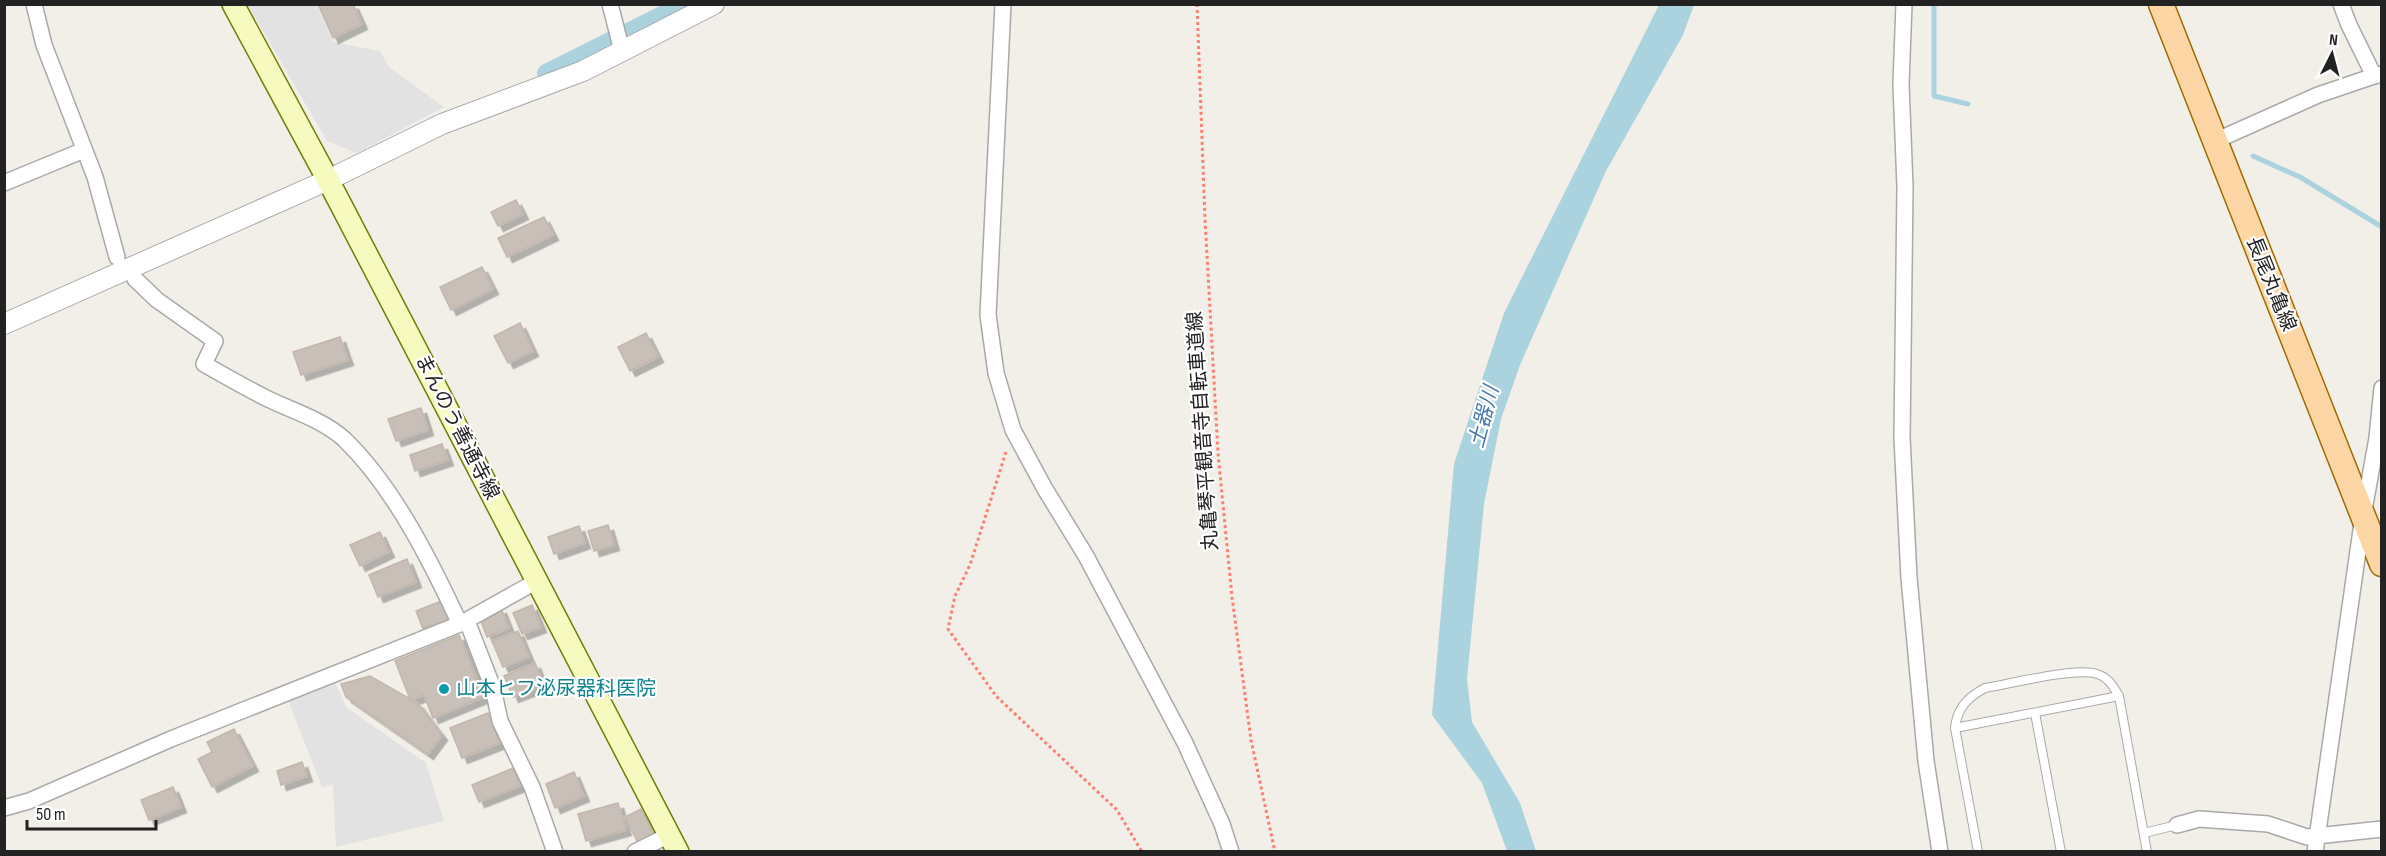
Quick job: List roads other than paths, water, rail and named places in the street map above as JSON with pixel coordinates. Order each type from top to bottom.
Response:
[{"type":"main road","name":"まんのう善通寺線","points":[[233,4],[328,180],[674,844]]},
{"type":"main road","name":"長尾丸亀線","points":[[2161,4],[2382,564]]},
{"type":"street","points":[[34,4],[44,45],[95,177],[117,257]]},
{"type":"street","points":[[610,4],[622,51]]},
{"type":"street","points":[[4,324],[328,180],[442,124],[582,71],[714,4]]},
{"type":"street","points":[[1003,4],[988,315],[996,373],[1013,430],[1045,489],[1086,556],[1185,743],[1222,824],[1231,852]]},
{"type":"street","points":[[1904,4],[1901,84],[1905,187],[1902,438],[1915,646],[1926,761],[1940,852]]},
{"type":"street","points":[[2215,141],[2318,95],[2378,75],[2349,25],[2341,4]]},
{"type":"street","points":[[4,183],[84,150]]},
{"type":"street","points":[[135,279],[157,300],[215,340],[204,364],[322,424],[344,439],[380,482],[425,551],[463,622],[493,688],[500,721],[532,787],[555,852]]},
{"type":"street","points":[[2316,844],[2363,516],[2379,438],[2382,388]]},
{"type":"street","points":[[4,808],[29,801],[171,740],[463,622],[537,581]]},
{"type":"street","points":[[2177,825],[2199,819],[2268,824],[2307,837],[2316,844]]},
{"type":"street","points":[[2316,844],[2382,829]]},
{"type":"street","points":[[635,852],[674,844]]},
{"type":"lane","points":[[1978,852],[1955,728],[1957,715],[1973,695],[1985,688],[2081,671],[2098,674],[2110,681],[2119,696],[2147,852]]},
{"type":"lane","points":[[1955,728],[2119,696]]},
{"type":"lane","points":[[2035,713],[2061,852]]},
{"type":"lane","points":[[2144,834],[2177,825]]},
{"type":"water","name":"土器川","points":[[1659,5],[1694,5],[1683,35],[1606,171],[1520,365],[1501,419],[1484,504],[1467,679],[1472,722],[1520,803],[1536,851],[1507,851],[1482,783],[1432,715],[1454,464],[1504,313]]},
{"type":"waterway","points":[[546,73],[684,4]]},
{"type":"waterway","points":[[1934,4],[1934,96],[1968,104]]},
{"type":"waterway","points":[[2253,156],[2300,177],[2382,227]]},
{"type":"place","name":"山本ヒフ泌尿器科医院","points":[[444,689]]}]
